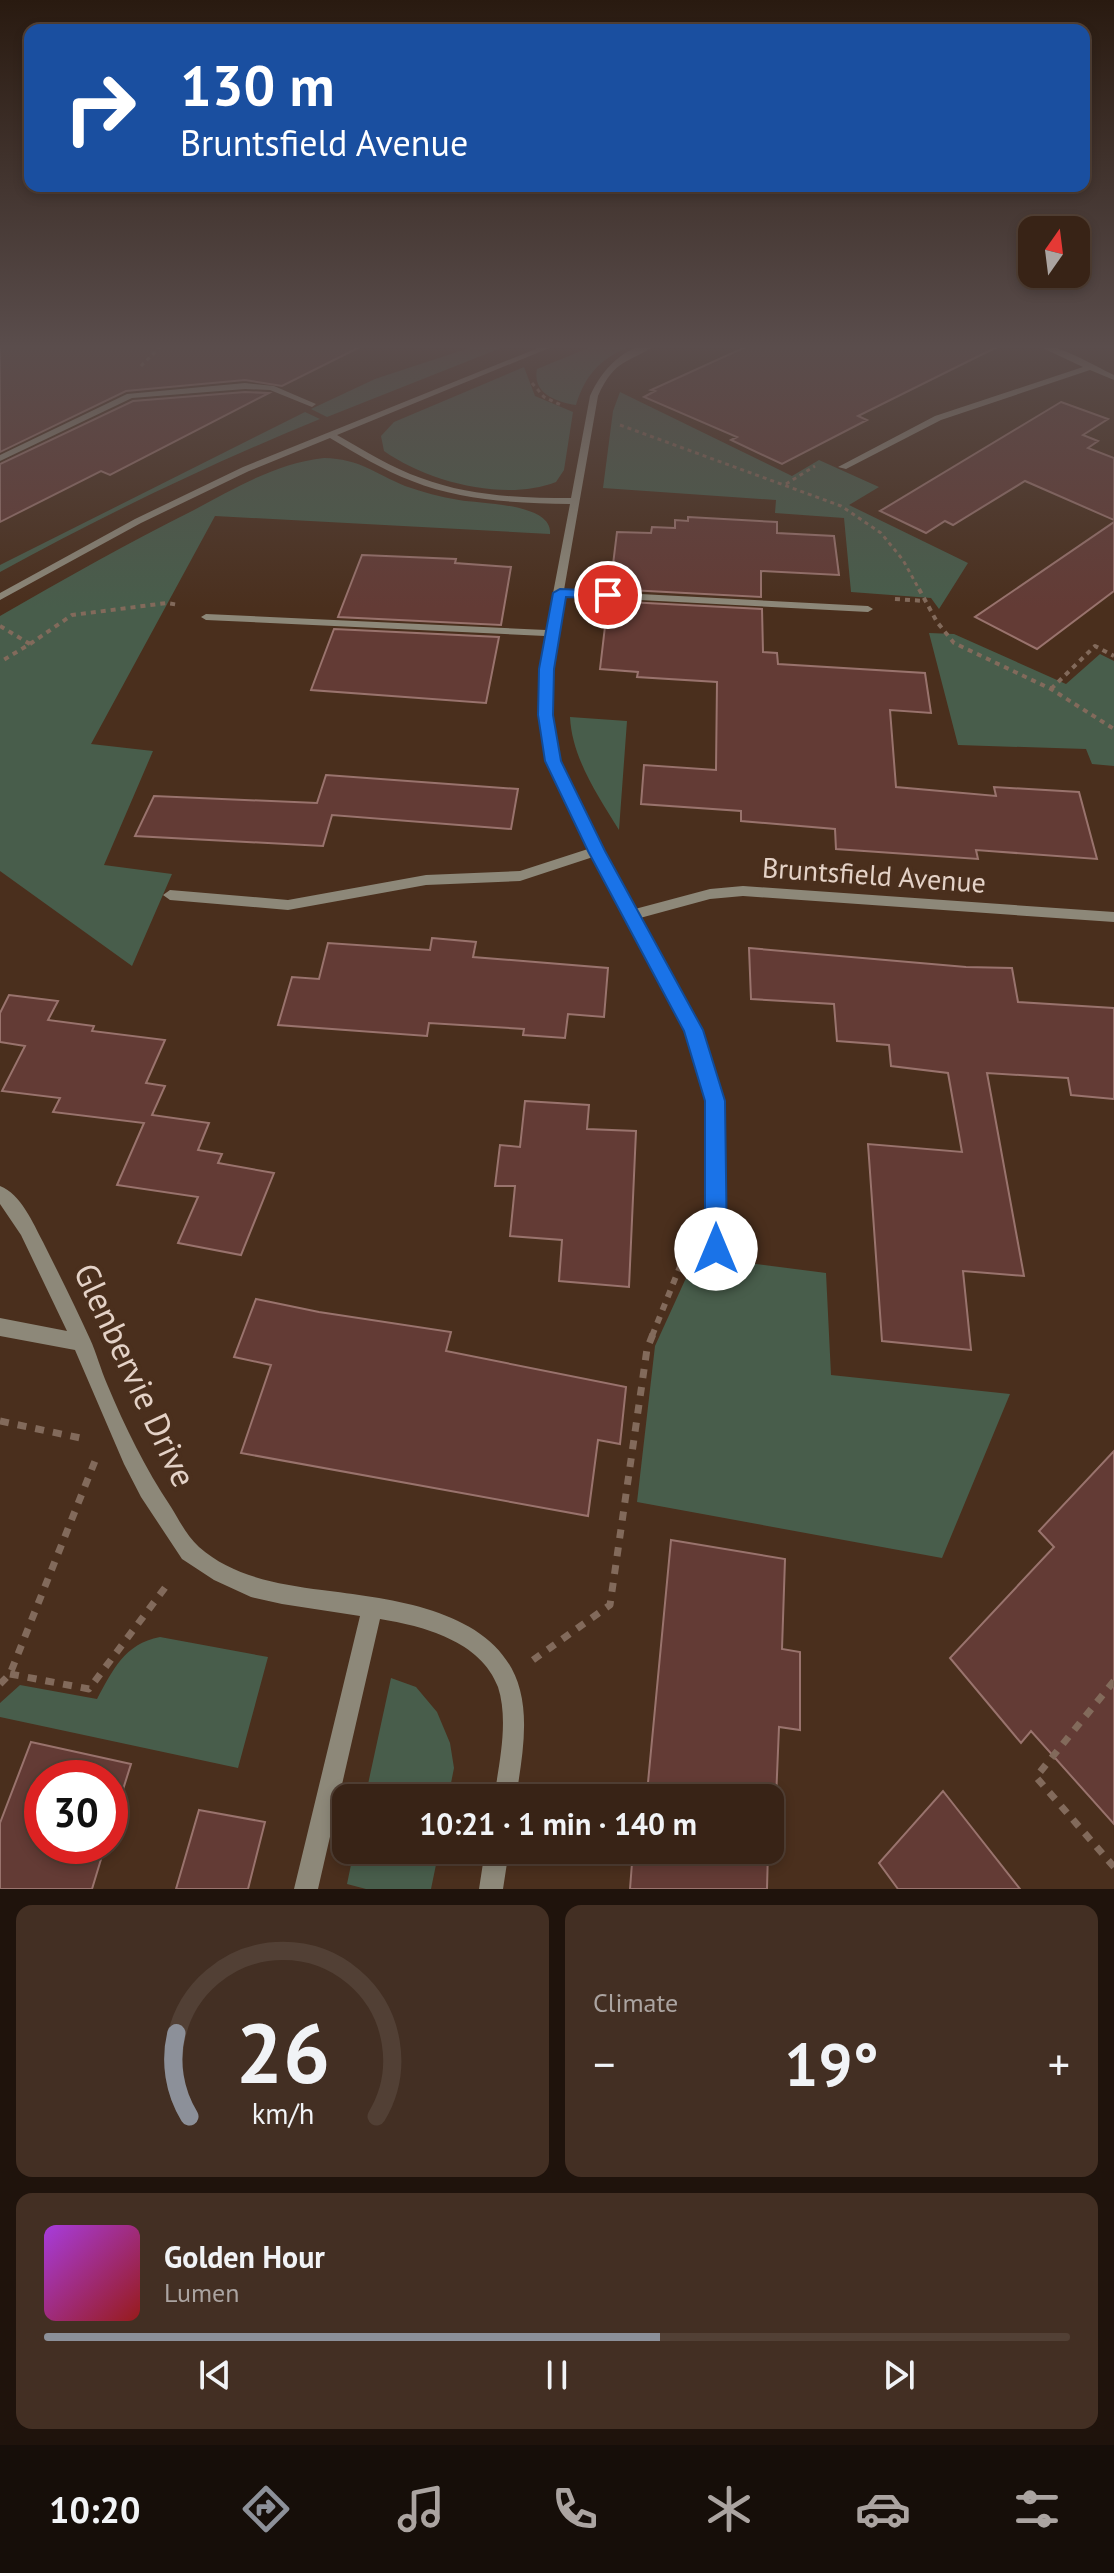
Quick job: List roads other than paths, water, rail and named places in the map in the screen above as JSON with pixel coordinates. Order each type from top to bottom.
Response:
[{"type":"street","points":[[0,458],[54,432]]},
{"type":"street","points":[[0,597],[138,521],[334,432]]},
{"type":"street","points":[[586,432],[551,633],[545,715],[553,761],[596,851],[694,1030],[715,1101],[716,1249]]},
{"type":"street","points":[[843,467],[911,432]]},
{"type":"street","points":[[329,434],[393,470],[447,489],[503,497],[576,501]]},
{"type":"street","points":[[560,593],[868,609]]},
{"type":"street","points":[[206,617],[551,633]]},
{"type":"street","points":[[170,895],[288,905],[426,880],[520,876],[596,851]]},
{"type":"street","name":"Bruntsfield Avenue","points":[[633,915],[710,894],[743,891],[1114,917]]},
{"type":"street","name":"Glenbervie Drive","points":[[0,1193],[33,1241],[65,1299],[145,1489],[191,1554],[250,1587],[428,1619],[465,1635],[486,1651],[506,1679],[511,1712],[507,1784]]},
{"type":"street","points":[[0,1327],[83,1343]]},
{"type":"street","points":[[306,1889],[372,1609]]},
{"type":"street","points":[[491,1889],[495,1864]]}]
